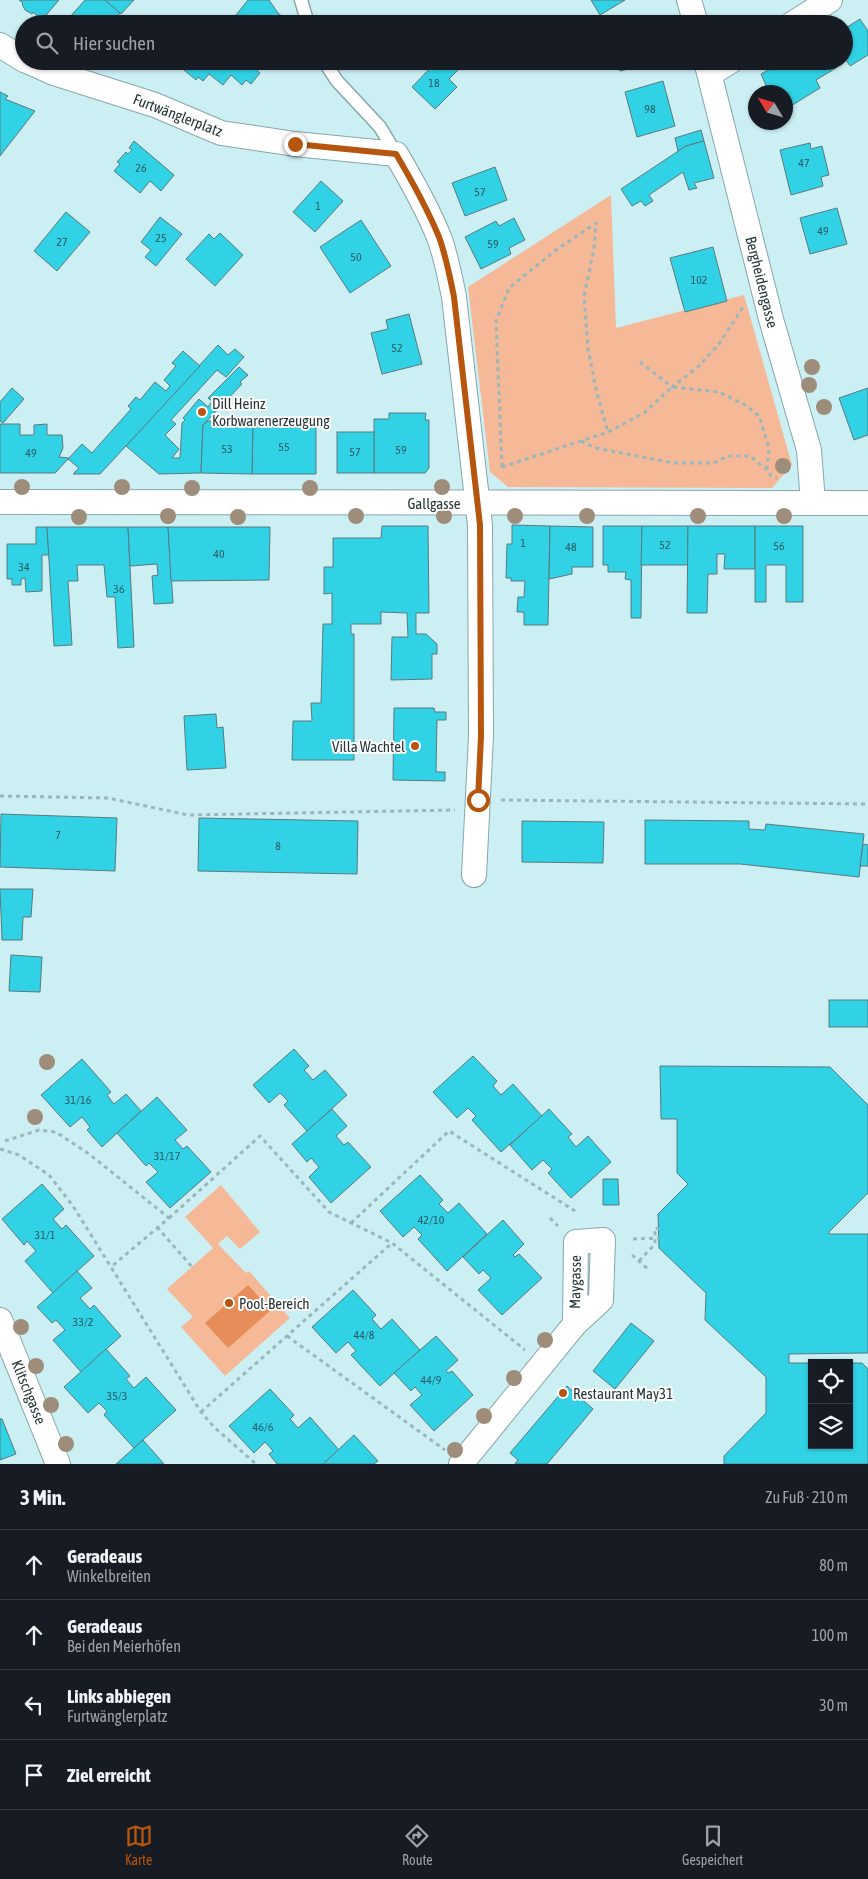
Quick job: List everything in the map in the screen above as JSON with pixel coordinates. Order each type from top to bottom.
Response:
[{"type":"street","points":[[689,0],[693,15]]},
{"type":"street","points":[[806,15],[830,0]]},
{"type":"street","name":"Furtwänglerplatz","points":[[0,45],[15,55]]},
{"type":"street","name":"Furtwänglerplatz","points":[[47,70],[155,105],[221,134],[295,144],[396,154]]},
{"type":"street","name":"Bergheidengasse","points":[[709,70],[765,294],[809,450],[813,503]]},
{"type":"street","points":[[396,154],[416,189],[439,237],[449,272],[475,474],[480,525],[481,736],[474,875]]},
{"type":"street","name":"Gallgasse","points":[[0,502],[868,503]]},
{"type":"street","name":"Klitschgasse","points":[[0,1320],[58,1464]]},
{"type":"street","name":"Maygasse","points":[[454,1458],[575,1324]]},
{"type":"lane","points":[[301,0],[305,15]]},
{"type":"lane","points":[[330,70],[337,82],[380,127],[396,154]]},
{"type":"path","points":[[502,467],[496,321],[509,288],[556,250],[596,223],[594,249],[584,296],[588,348],[597,394],[608,432]]},
{"type":"path","points":[[475,474],[608,432],[644,413],[672,387],[698,367],[719,344],[743,306],[765,294]]},
{"type":"path","points":[[640,362],[672,387],[719,392],[745,405],[760,416],[769,448],[767,469]]},
{"type":"path","points":[[580,441],[595,448],[674,464],[713,463],[728,456],[750,456],[767,469],[771,476],[779,479]]},
{"type":"path","points":[[0,796],[108,798],[188,815],[478,805],[868,804]]},
{"type":"path","points":[[5,1141],[38,1130],[56,1132],[89,1154],[169,1218]]},
{"type":"path","points":[[351,1223],[449,1131],[575,1211]]},
{"type":"path","points":[[111,1267],[260,1136],[329,1212],[392,1243],[528,1352]]},
{"type":"path","points":[[0,1149],[18,1155],[48,1175],[72,1206],[201,1412],[214,1428],[256,1464]]},
{"type":"path","points":[[157,1227],[192,1267]]},
{"type":"path","points":[[639,1261],[655,1244],[655,1228],[658,1228]]},
{"type":"path","points":[[633,1239],[656,1238]]},
{"type":"path","points":[[201,1412],[392,1243]]},
{"type":"path","points":[[632,1255],[648,1270]]},
{"type":"path","points":[[287,1336],[454,1458]]},
{"type":"shaded area","points":[[611,195],[616,328],[744,295],[792,465],[772,488],[508,487],[490,472],[468,287]]},
{"type":"shaded area","name":"Pool-Bereich","points":[[221,1185],[260,1232],[240,1249],[227,1236],[218,1244],[246,1273],[249,1271],[290,1318],[225,1376],[181,1327],[193,1317],[167,1289],[213,1248],[185,1217]]},
{"type":"shaded area","points":[[248,1285],[271,1310],[228,1348],[205,1323]]},
{"type":"building","points":[[19,0],[59,0],[46,15],[36,15],[33,12],[32,14],[25,10],[23,3]]},
{"type":"building","points":[[85,0],[105,0],[120,13],[118,15],[72,15]]},
{"type":"building","points":[[105,0],[134,0],[121,14]]},
{"type":"building","points":[[248,0],[269,0],[280,15],[236,15]]},
{"type":"building","points":[[591,0],[625,0],[600,15]]},
{"type":"building","points":[[860,19],[868,31],[868,55],[853,64],[853,23]]},
{"type":"building","points":[[184,70],[257,70],[260,73],[251,84],[246,80],[242,85],[231,75],[223,85],[209,74],[203,81],[198,77],[196,80]]},
{"type":"building","points":[[428,70],[458,70],[449,79],[457,87],[435,109],[412,87]]},
{"type":"building","points":[[768,70],[833,70],[816,80],[820,88],[793,105],[793,85],[766,85],[761,74]]},
{"type":"building","points":[[663,81],[675,126],[637,137],[625,92]]},
{"type":"building","points":[[0,92],[8,96],[5,99],[35,111],[0,156]]},
{"type":"building","points":[[701,130],[704,141],[686,146],[678,151],[675,138]]},
{"type":"building","points":[[134,141],[174,175],[161,191],[150,181],[140,193],[114,171],[120,164],[117,162],[126,152],[128,154],[132,150],[129,148]]},
{"type":"building","points":[[704,141],[714,178],[694,183],[697,188],[689,190],[683,172],[649,195],[653,201],[645,206],[641,201],[632,206],[621,189],[686,146]]},
{"type":"building","points":[[810,143],[811,149],[822,146],[829,175],[821,177],[823,186],[791,195],[780,150]]},
{"type":"building","points":[[495,167],[507,200],[465,216],[452,183]]},
{"type":"building","points":[[321,181],[343,201],[315,232],[293,212]]},
{"type":"building","points":[[837,208],[847,244],[810,254],[800,218]]},
{"type":"building","points":[[66,212],[90,232],[57,271],[34,251]]},
{"type":"building","points":[[160,217],[182,234],[156,266],[145,257],[151,250],[141,242]]},
{"type":"building","points":[[514,218],[525,240],[509,248],[511,254],[481,269],[465,237],[496,221],[499,226]]},
{"type":"building","points":[[361,220],[391,266],[350,293],[320,247]]},
{"type":"building","points":[[220,233],[243,255],[215,286],[186,259],[209,234],[214,239]]},
{"type":"building","points":[[713,247],[727,301],[685,312],[670,258]]},
{"type":"building","points":[[409,314],[422,364],[382,374],[371,333],[388,329],[386,320]]},
{"type":"building","name":"Dill Heinz Korbwarenerzeugung","points":[[218,345],[228,355],[235,349],[244,357],[226,377],[217,370],[171,420],[176,424],[165,435],[179,449],[172,458],[180,458],[182,423],[185,420],[183,418],[199,399],[208,407],[212,401],[208,398],[239,367],[248,375],[240,382],[242,384],[203,425],[201,473],[159,474],[126,446]]},
{"type":"building","points":[[183,351],[200,366],[100,474],[73,474],[79,468],[68,459],[82,444],[92,453],[131,409],[128,406],[136,397],[140,400],[155,382],[166,391],[170,386],[164,380],[176,366],[172,363]]},
{"type":"building","points":[[12,388],[24,399],[3,423],[0,421],[0,402]]},
{"type":"building","points":[[868,388],[868,435],[854,440],[839,398]]},
{"type":"building","points":[[389,413],[426,413],[425,420],[429,420],[429,468],[425,473],[374,473],[374,419],[389,419]]},
{"type":"building","points":[[253,420],[316,420],[316,474],[252,474]]},
{"type":"building","points":[[253,420],[252,474],[201,473],[203,425],[208,421]]},
{"type":"building","points":[[0,424],[20,424],[20,435],[34,435],[34,425],[47,424],[47,435],[62,435],[63,448],[59,457],[69,458],[55,473],[0,473]]},
{"type":"building","points":[[337,432],[374,432],[374,473],[337,473]]},
{"type":"building","points":[[512,525],[550,526],[548,625],[524,625],[524,612],[517,612],[518,597],[524,597],[525,581],[511,581],[511,578],[506,578],[507,544],[512,544]]},
{"type":"building","points":[[382,526],[428,526],[429,613],[416,613],[416,634],[426,634],[437,644],[437,654],[432,654],[432,679],[391,680],[392,637],[408,637],[407,613],[381,612],[381,624],[351,624],[351,634],[354,634],[354,760],[292,760],[293,721],[312,721],[311,703],[321,703],[323,624],[332,624],[332,593],[324,594],[324,567],[333,567],[333,538],[381,538]]},
{"type":"building","points":[[550,526],[593,527],[593,567],[572,567],[572,574],[549,579]]},
{"type":"building","points":[[603,526],[642,526],[641,618],[631,618],[631,580],[625,579],[626,572],[608,572],[608,565],[603,565]]},
{"type":"building","points":[[642,526],[688,526],[688,565],[641,565]]},
{"type":"building","points":[[688,526],[755,526],[755,569],[724,569],[725,554],[717,554],[717,574],[708,574],[707,613],[687,613]]},
{"type":"building","points":[[755,526],[803,526],[803,602],[786,602],[786,565],[766,565],[766,602],[755,602]]},
{"type":"building","points":[[36,527],[47,527],[49,555],[42,555],[42,591],[26,592],[25,578],[21,579],[21,585],[12,585],[12,579],[7,579],[7,544],[36,544]]},
{"type":"building","points":[[47,527],[128,527],[134,647],[118,648],[115,597],[107,597],[104,565],[77,565],[78,581],[68,581],[72,645],[54,646]]},
{"type":"building","points":[[128,527],[168,527],[173,603],[154,604],[152,576],[158,575],[157,564],[130,566]]},
{"type":"building","points":[[168,527],[270,527],[269,580],[171,581]]},
{"type":"building","name":"Villa Wachtel","points":[[394,708],[434,708],[435,712],[446,712],[446,720],[437,720],[436,772],[445,772],[445,781],[393,780]]},
{"type":"building","points":[[216,714],[217,728],[223,727],[226,768],[187,770],[184,716]]},
{"type":"building","points":[[1,814],[117,818],[115,871],[0,867]]},
{"type":"building","points":[[199,818],[358,821],[357,874],[198,871]]},
{"type":"building","points":[[645,820],[749,821],[749,829],[765,830],[766,824],[864,834],[859,877],[740,864],[645,864]]},
{"type":"building","points":[[522,821],[604,822],[603,863],[522,862]]},
{"type":"building","points":[[863,844],[868,845],[868,866],[860,866]]},
{"type":"building","points":[[0,889],[33,889],[31,917],[23,917],[22,940],[2,940]]},
{"type":"building","points":[[11,955],[42,957],[40,992],[9,991]]},
{"type":"building","points":[[829,1000],[868,1000],[868,1027],[829,1027]]},
{"type":"building","points":[[294,1049],[309,1066],[304,1070],[313,1080],[325,1070],[347,1095],[307,1131],[284,1105],[288,1101],[280,1093],[269,1103],[253,1085]]},
{"type":"building","points":[[473,1056],[497,1081],[493,1086],[501,1095],[513,1084],[542,1116],[501,1152],[472,1120],[476,1116],[468,1108],[457,1118],[433,1092]]},
{"type":"building","points":[[82,1059],[111,1092],[107,1095],[114,1104],[126,1094],[141,1111],[102,1147],[87,1130],[90,1127],[82,1117],[70,1127],[41,1095]]},
{"type":"building","points":[[660,1066],[830,1067],[868,1105],[868,1193],[829,1234],[868,1234],[868,1353],[789,1354],[789,1363],[808,1363],[808,1449],[853,1449],[853,1363],[862,1363],[868,1369],[868,1464],[724,1464],[724,1456],[766,1413],[766,1377],[705,1320],[706,1293],[659,1248],[658,1214],[688,1184],[677,1173],[677,1119],[661,1119]]},
{"type":"building","points":[[157,1097],[187,1130],[175,1140],[183,1149],[187,1146],[211,1172],[170,1208],[146,1182],[158,1172],[149,1163],[146,1166],[117,1133]]},
{"type":"building","points":[[332,1109],[347,1126],[336,1136],[344,1145],[348,1142],[371,1167],[331,1203],[309,1177],[319,1167],[311,1158],[307,1162],[292,1144]]},
{"type":"building","points":[[549,1109],[572,1134],[568,1137],[576,1147],[588,1136],[611,1162],[571,1198],[548,1173],[552,1169],[543,1160],[532,1170],[510,1145]]},
{"type":"building","points":[[420,1175],[443,1200],[439,1204],[448,1213],[459,1203],[487,1234],[447,1271],[418,1239],[422,1235],[414,1227],[403,1237],[380,1211]]},
{"type":"building","points":[[603,1179],[618,1179],[619,1205],[603,1205]]},
{"type":"building","points":[[42,1184],[64,1209],[53,1219],[62,1229],[66,1225],[94,1256],[53,1293],[25,1261],[36,1251],[27,1241],[24,1245],[2,1219]]},
{"type":"building","points":[[503,1220],[524,1244],[513,1255],[515,1257],[519,1254],[542,1278],[502,1315],[478,1290],[491,1278],[483,1270],[479,1274],[463,1257]]},
{"type":"building","points":[[77,1271],[92,1288],[80,1298],[90,1309],[94,1305],[121,1336],[81,1372],[53,1340],[65,1330],[56,1320],[52,1323],[37,1307]]},
{"type":"building","points":[[353,1290],[376,1315],[372,1319],[381,1329],[392,1319],[420,1350],[380,1386],[351,1355],[356,1351],[348,1342],[336,1353],[312,1327]]},
{"type":"building","points":[[631,1323],[654,1341],[615,1389],[593,1371]]},
{"type":"building","points":[[436,1336],[458,1360],[446,1371],[448,1373],[452,1371],[473,1395],[434,1431],[410,1405],[422,1395],[415,1387],[411,1391],[394,1373]]},
{"type":"building","points":[[106,1349],[130,1376],[126,1379],[134,1388],[146,1377],[176,1410],[134,1448],[104,1415],[107,1411],[99,1403],[88,1413],[64,1387]]},
{"type":"building","points":[[567,1386],[593,1409],[547,1464],[515,1464],[518,1460],[510,1453]]},
{"type":"building","points":[[270,1389],[294,1415],[290,1419],[298,1428],[310,1417],[339,1450],[323,1464],[277,1464],[269,1454],[273,1451],[265,1442],[254,1453],[229,1426]]},
{"type":"building","points":[[0,1419],[2,1419],[16,1454],[0,1460]]},
{"type":"building","points":[[354,1435],[378,1461],[374,1464],[323,1464]]},
{"type":"building","points":[[143,1440],[164,1464],[116,1464]]},
{"type":"place","name":"Dill Heinz Korbwarenerzeugung","points":[[202,412]]},
{"type":"place","name":"Villa Wachtel","points":[[415,746]]},
{"type":"place","name":"Pool-Bereich","points":[[229,1303]]},
{"type":"place","name":"Restaurant May31","points":[[563,1393]]},
{"type":"route","points":[[295,144],[396,154],[416,189],[439,237],[449,272],[454,297],[480,525],[481,736],[478,800]]}]
